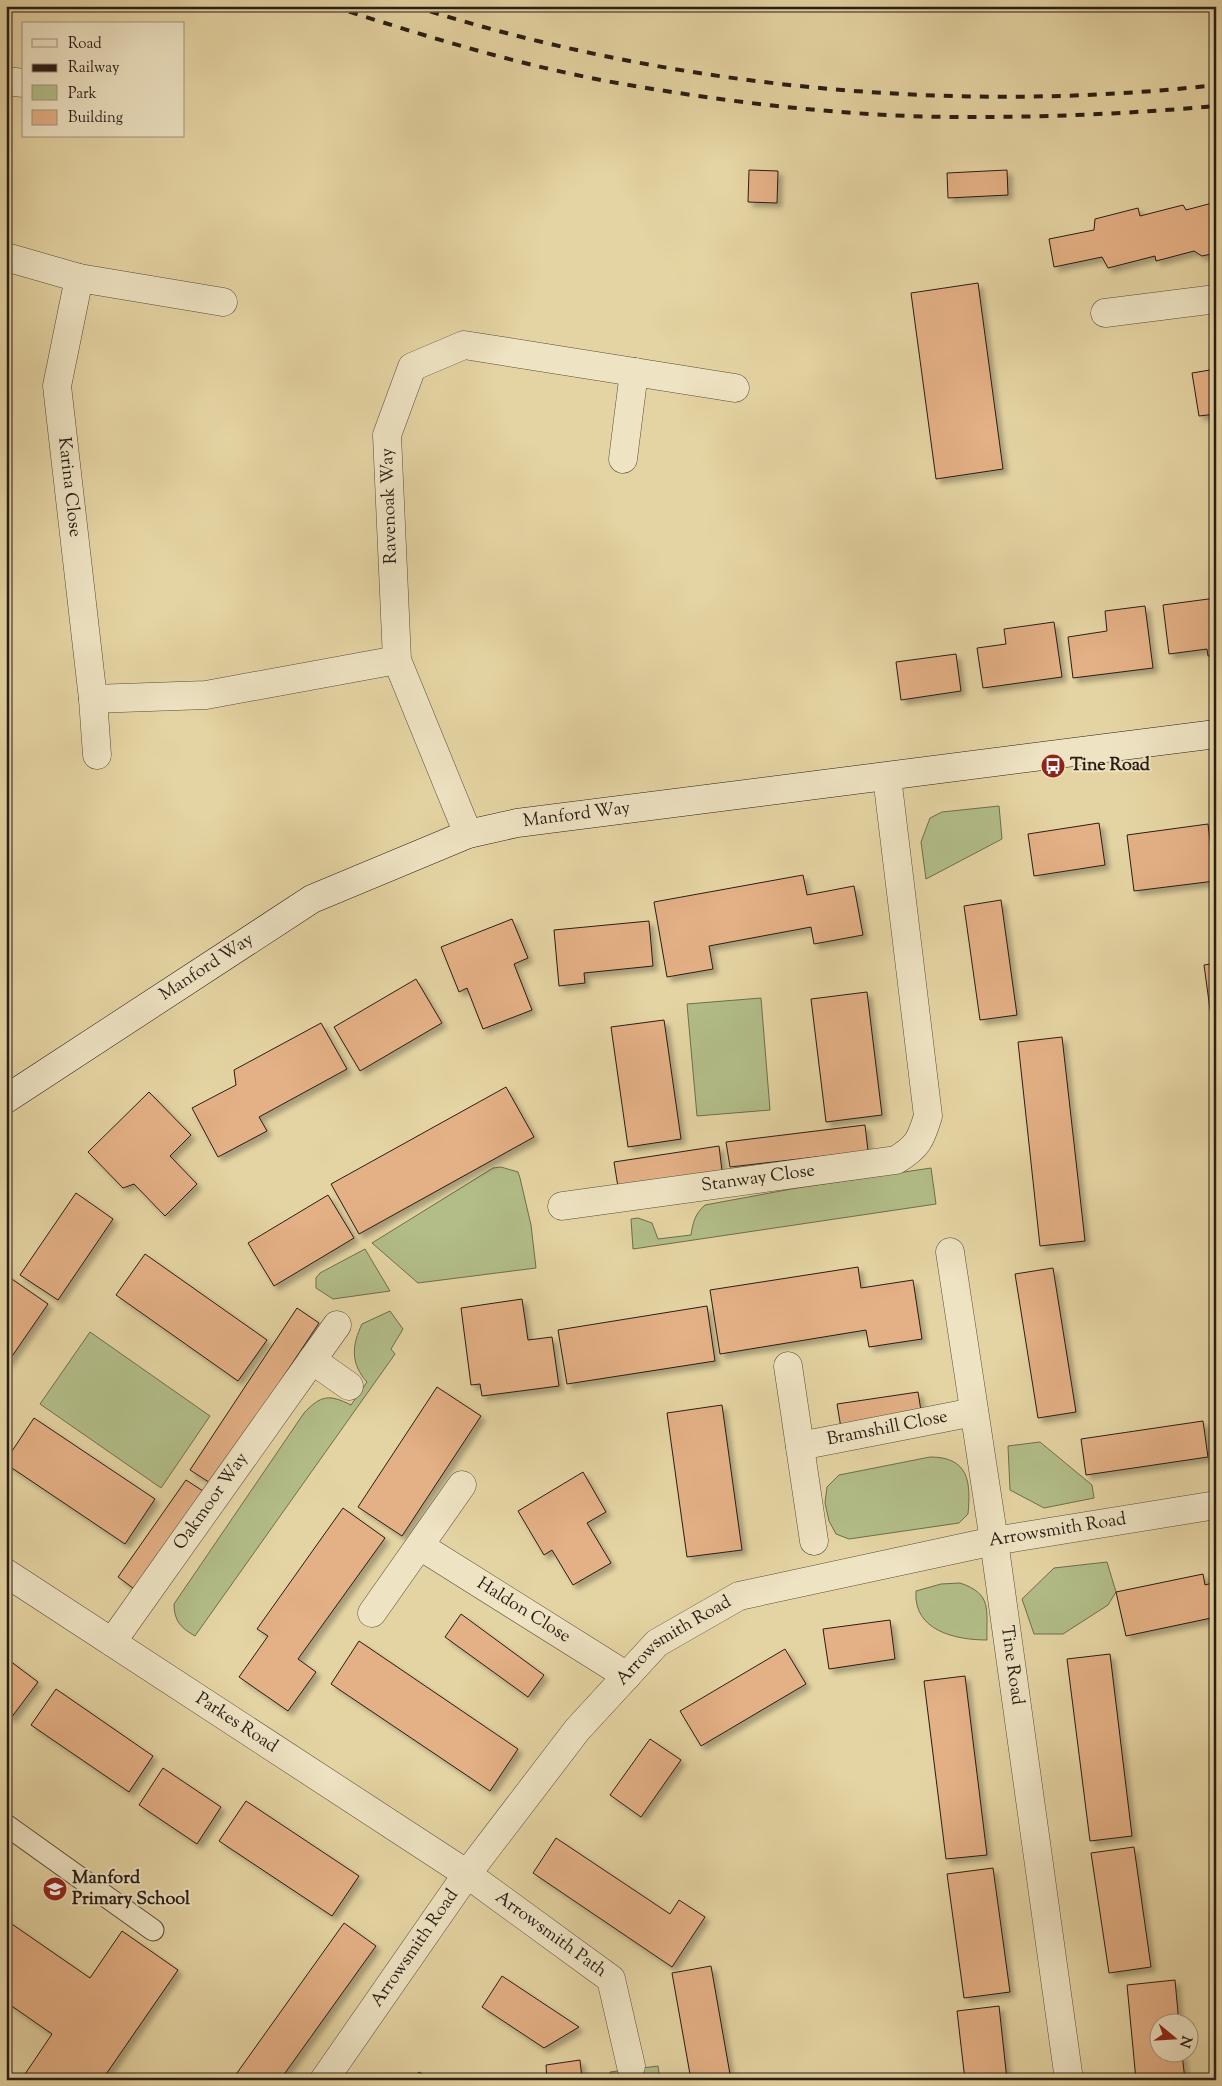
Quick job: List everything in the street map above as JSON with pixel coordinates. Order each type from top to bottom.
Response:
[{"type":"street","points":[[6,81],[22,83]]},
{"type":"street","points":[[6,257],[79,278],[223,302]]},
{"type":"street","name":"Karina Close","points":[[79,278],[57,386],[97,755]]},
{"type":"street","points":[[1105,313],[1216,299]]},
{"type":"street","name":"Ravenoak Way","points":[[468,834],[396,660],[387,435],[412,367],[464,345],[735,388]]},
{"type":"street","points":[[623,459],[634,372]]},
{"type":"street","points":[[92,700],[206,695],[396,660]]},
{"type":"street","name":"Manford Way","points":[[6,1099],[312,899],[468,834],[517,823],[1216,734]]},
{"type":"street","name":"Stanway Close","points":[[562,1206],[896,1160],[911,1151],[922,1138],[928,1116],[886,777]]},
{"type":"street","name":"Tine Road","points":[[950,1252],[994,1541],[1069,2080]]},
{"type":"street","name":"Oakmoor Way","points":[[112,1642],[337,1325]]},
{"type":"street","points":[[312,1360],[349,1386]]},
{"type":"street","points":[[788,1366],[814,1541]]},
{"type":"street","name":"Bramshill Close","points":[[800,1446],[974,1412]]},
{"type":"street","points":[[372,1613],[462,1485]]},
{"type":"street","name":"Arrowsmith Road","points":[[324,2080],[466,1874],[578,1730],[657,1643],[739,1596],[994,1541],[1216,1505]]},
{"type":"street","name":"Haldon Close","points":[[420,1546],[627,1676]]},
{"type":"street","name":"Parkes Road","points":[[6,1572],[466,1874]]},
{"type":"street","name":"Arrowsmith Path","points":[[466,1874],[611,1979],[631,2066]]},
{"type":"lane","points":[[6,1825],[153,1930]]},
{"type":"green space","points":[[999,806],[1002,839],[926,879],[921,842],[930,818],[942,812]]},
{"type":"green space","points":[[761,998],[770,1110],[697,1116],[687,1004]]},
{"type":"green space","points":[[501,1167],[518,1172],[531,1225],[536,1268],[418,1283],[372,1243],[493,1168]]},
{"type":"green space","points":[[931,1168],[936,1204],[633,1249],[631,1219],[638,1218],[652,1223],[658,1239],[691,1235],[695,1218],[705,1205],[797,1188]]},
{"type":"green space","points":[[365,1249],[390,1291],[333,1299],[316,1288],[316,1278],[320,1273]]},
{"type":"green space","points":[[390,1311],[403,1329],[391,1349],[395,1354],[195,1636],[190,1633],[179,1623],[175,1615],[174,1604],[304,1413],[315,1403],[326,1398],[337,1399],[351,1405],[367,1382],[361,1375],[354,1354],[356,1339],[362,1324]]},
{"type":"green space","points":[[90,1332],[210,1416],[161,1488],[40,1404]]},
{"type":"green space","points":[[1040,1442],[1092,1485],[1094,1498],[1044,1508],[1010,1490],[1008,1446]]},
{"type":"green space","points":[[930,1457],[953,1461],[965,1474],[969,1492],[968,1514],[959,1523],[849,1539],[836,1534],[829,1521],[825,1503],[827,1487],[839,1475]]},
{"type":"green space","points":[[1107,1562],[1116,1592],[1108,1605],[1063,1634],[1034,1634],[1022,1599],[1054,1568]]},
{"type":"green space","points":[[960,1583],[978,1592],[986,1604],[987,1640],[975,1640],[950,1635],[929,1624],[921,1616],[917,1605],[916,1591],[941,1584]]},
{"type":"green space","points":[[658,2066],[660,2080],[611,2080],[610,2072]]},
{"type":"building","points":[[749,170],[778,171],[777,203],[748,202]]},
{"type":"building","points":[[1007,170],[1008,195],[948,198],[947,173]]},
{"type":"building","points":[[1216,202],[1216,253],[1202,256],[1194,251],[1156,261],[1155,256],[1108,268],[1102,257],[1054,267],[1049,239],[1094,230],[1095,219],[1138,208],[1140,216],[1183,205],[1186,210]]},
{"type":"building","points":[[978,283],[1003,469],[936,479],[911,293]]},
{"type":"building","points":[[1216,369],[1216,414],[1199,416],[1192,373]]},
{"type":"building","points":[[1216,598],[1216,655],[1208,656],[1207,649],[1169,654],[1163,605]]},
{"type":"building","points":[[1145,606],[1153,668],[1073,678],[1068,637],[1107,631],[1105,611]]},
{"type":"building","points":[[1054,622],[1062,677],[983,688],[977,648],[1006,644],[1004,629]]},
{"type":"building","points":[[956,654],[961,691],[901,700],[896,662]]},
{"type":"building","points":[[1099,823],[1105,865],[1034,876],[1028,834]]},
{"type":"building","points":[[1208,824],[1215,881],[1134,891],[1127,835]]},
{"type":"building","points":[[803,875],[807,895],[854,886],[863,935],[814,944],[811,927],[709,946],[713,969],[667,977],[654,902]]},
{"type":"building","points":[[1001,900],[1017,1015],[980,1020],[964,906]]},
{"type":"building","points":[[512,919],[528,958],[514,964],[532,1010],[483,1029],[467,988],[459,992],[441,947]]},
{"type":"building","points":[[649,921],[653,966],[584,973],[585,983],[559,986],[554,930]]},
{"type":"building","points":[[1216,963],[1216,1053],[1204,965]]},
{"type":"building","points":[[416,979],[442,1023],[360,1071],[334,1027]]},
{"type":"building","points":[[867,992],[882,1115],[826,1122],[811,999]]},
{"type":"building","points":[[664,1020],[681,1139],[628,1147],[611,1027]]},
{"type":"building","points":[[321,1023],[347,1069],[259,1117],[267,1131],[218,1157],[192,1108],[236,1085],[234,1070]]},
{"type":"building","points":[[1062,1037],[1085,1241],[1040,1246],[1018,1042]]},
{"type":"building","points":[[506,1087],[534,1137],[359,1234],[331,1184]]},
{"type":"building","points":[[149,1092],[191,1135],[170,1156],[197,1184],[165,1216],[134,1184],[123,1188],[88,1152]]},
{"type":"building","points":[[865,1125],[868,1151],[730,1167],[726,1142]]},
{"type":"building","points":[[719,1146],[722,1171],[618,1187],[614,1162]]},
{"type":"building","points":[[76,1193],[113,1219],[58,1300],[20,1275]]},
{"type":"building","points":[[328,1195],[354,1238],[274,1286],[248,1243]]},
{"type":"building","points":[[145,1254],[267,1340],[238,1381],[116,1295]]},
{"type":"building","points":[[858,1267],[861,1288],[913,1280],[922,1339],[869,1347],[866,1330],[720,1354],[710,1290]]},
{"type":"building","points":[[1053,1268],[1076,1412],[1038,1418],[1015,1274]]},
{"type":"building","points":[[6,1275],[48,1304],[6,1365]]},
{"type":"building","points":[[522,1299],[528,1340],[552,1337],[559,1386],[482,1396],[480,1384],[471,1385],[461,1308]]},
{"type":"building","points":[[707,1306],[715,1361],[567,1384],[558,1330]]},
{"type":"building","points":[[297,1308],[319,1323],[212,1484],[190,1470]]},
{"type":"building","points":[[437,1387],[481,1416],[402,1536],[358,1507]]},
{"type":"building","points":[[918,1392],[922,1417],[841,1428],[837,1404]]},
{"type":"building","points":[[722,1405],[742,1550],[687,1557],[667,1413]]},
{"type":"building","points":[[34,1418],[155,1499],[125,1544],[6,1464],[6,1460]]},
{"type":"building","points":[[1203,1421],[1208,1457],[1086,1475],[1081,1439]]},
{"type":"building","points":[[583,1472],[606,1512],[587,1523],[611,1563],[573,1585],[552,1550],[544,1555],[518,1511]]},
{"type":"building","points":[[186,1480],[206,1493],[137,1591],[118,1577]]},
{"type":"building","points":[[343,1508],[385,1538],[298,1659],[316,1672],[288,1711],[239,1677],[268,1636],[257,1629]]},
{"type":"building","points":[[1203,1574],[1205,1585],[1216,1582],[1216,1617],[1126,1636],[1116,1592]]},
{"type":"building","points":[[461,1614],[544,1675],[528,1697],[445,1637]]},
{"type":"building","points":[[890,1620],[895,1659],[829,1669],[823,1629]]},
{"type":"building","points":[[359,1641],[518,1749],[490,1791],[331,1684]]},
{"type":"building","points":[[785,1649],[806,1684],[701,1746],[680,1711]]},
{"type":"building","points":[[1110,1654],[1132,1836],[1090,1841],[1067,1659]]},
{"type":"building","points":[[6,1658],[38,1682],[11,1718],[6,1715]]},
{"type":"building","points":[[965,1676],[987,1855],[946,1859],[924,1681]]},
{"type":"building","points":[[56,1689],[153,1756],[129,1792],[31,1725]]},
{"type":"building","points":[[650,1739],[681,1760],[641,1817],[610,1795]]},
{"type":"building","points":[[163,1768],[221,1807],[197,1844],[139,1805]]},
{"type":"building","points":[[246,1801],[359,1876],[332,1916],[219,1841]]},
{"type":"building","points":[[556,1838],[670,1914],[679,1900],[705,1917],[672,1967],[533,1873]]},
{"type":"building","points":[[1134,1847],[1151,1967],[1109,1973],[1091,1853]]},
{"type":"building","points":[[993,1868],[1010,1992],[964,1998],[947,1874]]},
{"type":"building","points":[[6,1920],[90,1978],[122,1931],[178,1970],[102,2080],[21,2080],[52,2034],[6,2002]]},
{"type":"building","points":[[344,1923],[376,1946],[280,2080],[232,2080]]},
{"type":"building","points":[[711,1966],[731,2080],[691,2080],[672,1973]]},
{"type":"building","points":[[502,1976],[579,2027],[544,2048],[482,2007]]},
{"type":"building","points":[[1175,1980],[1178,2014],[1150,2014],[1150,2064],[1183,2064],[1185,2080],[1136,2080],[1127,1985]]},
{"type":"building","points":[[999,2006],[1007,2080],[965,2080],[957,2011]]},
{"type":"building","points":[[580,2060],[582,2080],[547,2080],[546,2065]]},
{"type":"building","points":[[419,2072],[432,2080],[414,2080]]},
{"type":"railway","points":[[332,6],[440,40],[550,69],[623,84],[755,103],[844,112],[933,117],[1097,114],[1216,106]]},
{"type":"railway","points":[[413,6],[510,34],[608,57],[709,75],[810,87],[912,95],[1014,97],[1116,94],[1216,85]]},
{"type":"place","name":"Tine Road","points":[[1053,766]]},
{"type":"place","name":"Manford Primary School","points":[[55,1889]]}]
